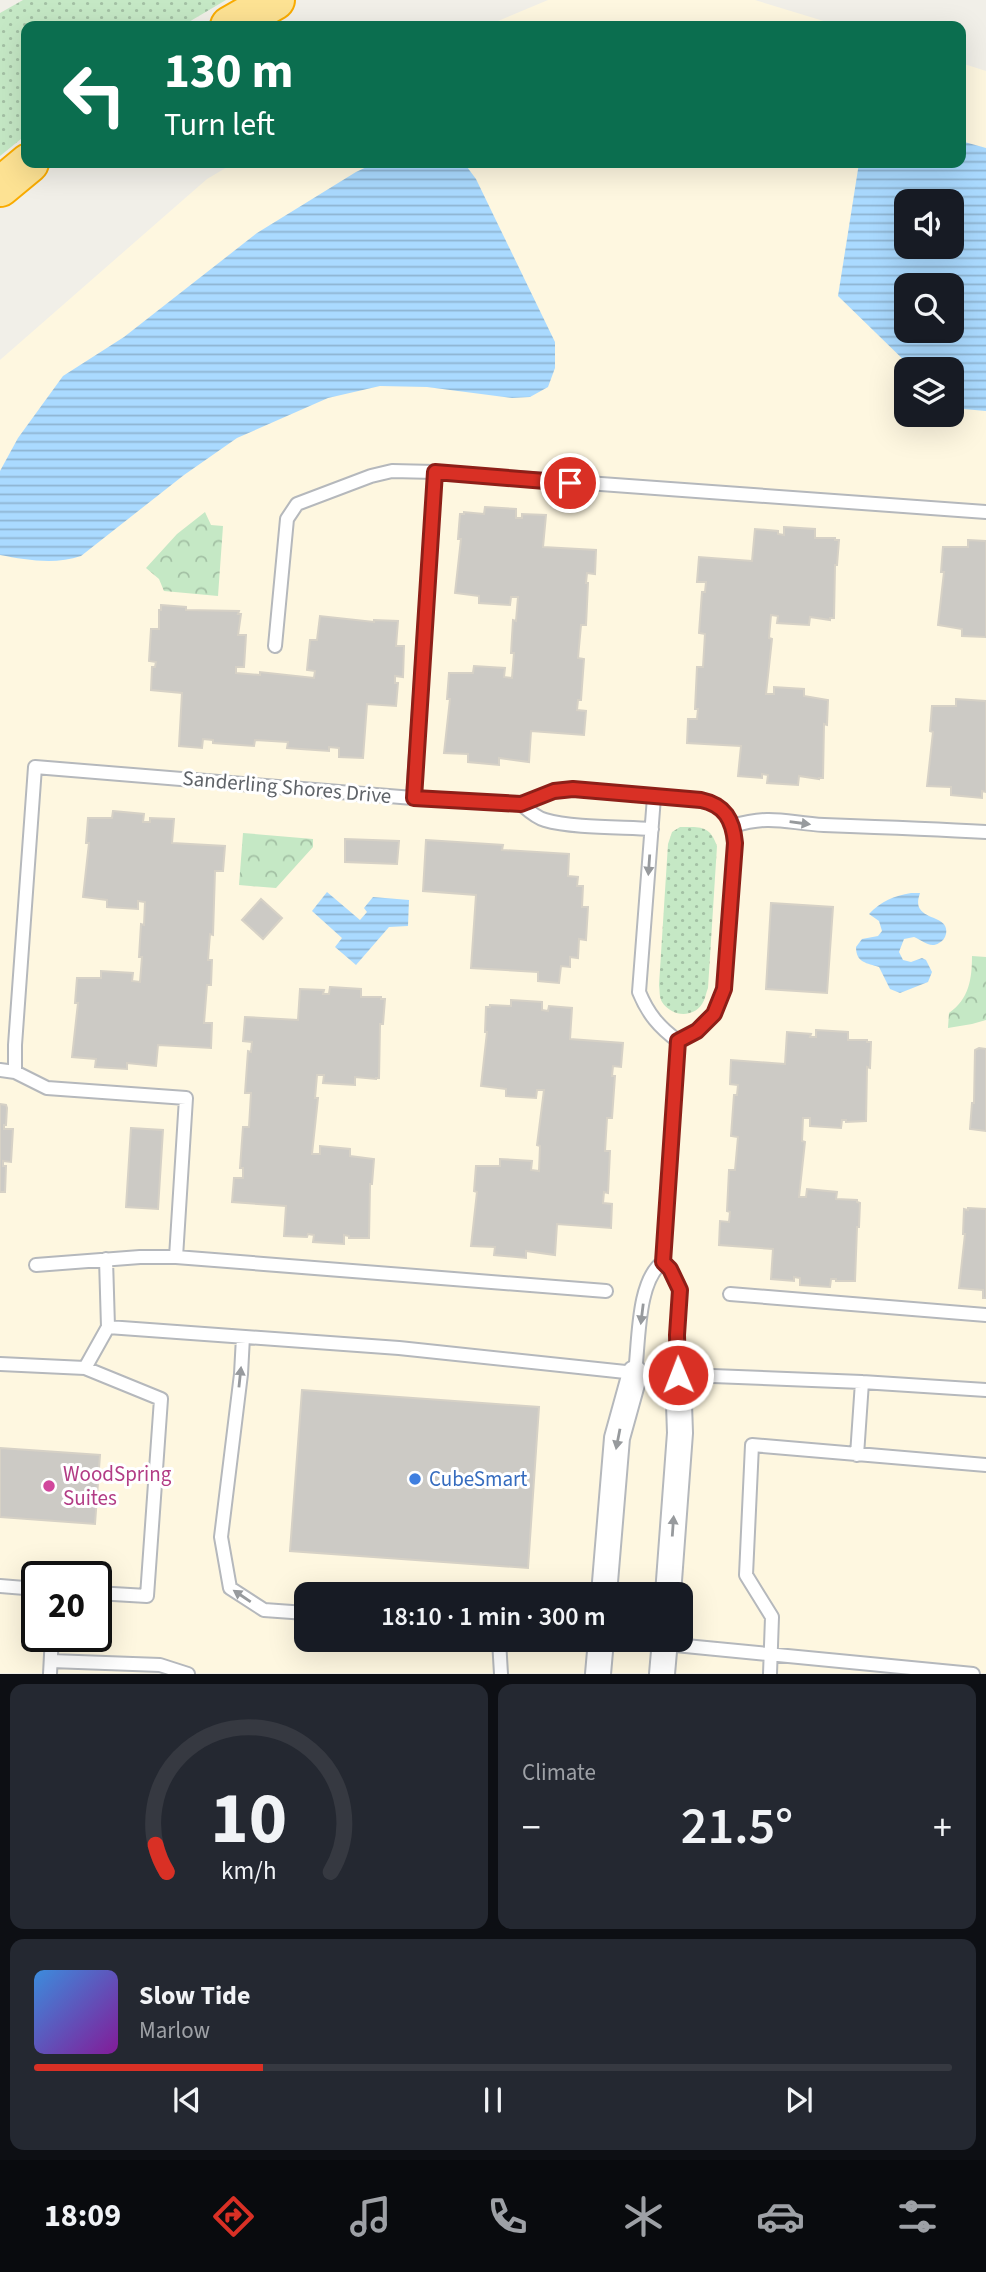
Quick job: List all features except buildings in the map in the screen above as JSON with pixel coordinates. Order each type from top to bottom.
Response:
[{"type":"highway","points":[[238,21],[275,0]]},
{"type":"highway","points":[[0,187],[23,168]]},
{"type":"street","points":[[605,1582],[617,1438],[635,1373]]},
{"type":"street","points":[[669,1582],[680,1433],[678,1375]]},
{"type":"street","points":[[598,1674],[600,1652]]},
{"type":"street","points":[[663,1674],[664,1652]]},
{"type":"lane","points":[[275,646],[287,519],[297,504],[371,476],[392,471],[986,512]]},
{"type":"lane","points":[[414,798],[435,472]]},
{"type":"lane","name":"Sanderling Shores Drive","points":[[15,1072],[35,767],[414,798],[521,804],[554,791],[573,789],[708,802],[723,810],[733,826]]},
{"type":"lane","points":[[654,797],[639,992],[647,1010],[661,1028],[678,1041]]},
{"type":"lane","points":[[521,804],[532,814],[545,820],[652,829]]},
{"type":"lane","points":[[678,1041],[697,1031],[714,1014],[724,989],[735,843],[733,826],[768,818],[810,824],[986,832]]},
{"type":"lane","points":[[678,1041],[663,1262],[670,1269],[680,1290],[678,1375]]},
{"type":"lane","points":[[0,1070],[15,1072],[47,1088],[186,1098],[176,1257]]},
{"type":"lane","points":[[36,1265],[176,1257],[606,1292]]},
{"type":"lane","points":[[85,1368],[108,1327],[106,1259]]},
{"type":"lane","points":[[635,1373],[645,1287],[655,1268],[663,1262]]},
{"type":"lane","points":[[730,1294],[986,1315]]},
{"type":"lane","points":[[108,1327],[399,1348],[635,1373],[986,1390]]},
{"type":"lane","points":[[243,1337],[221,1536],[230,1588],[264,1610],[294,1612]]},
{"type":"lane","points":[[0,1364],[85,1368],[161,1399],[146,1596],[112,1594]]},
{"type":"lane","points":[[856,1455],[862,1382]]},
{"type":"lane","points":[[771,1674],[772,1617],[746,1575],[752,1445],[986,1465]]},
{"type":"lane","points":[[0,1586],[21,1588]]},
{"type":"lane","points":[[693,1645],[973,1674]]},
{"type":"lane","points":[[501,1652],[501,1674]]},
{"type":"lane","points":[[51,1667],[160,1665],[188,1674]]},
{"type":"shaded area","points":[[548,0],[755,0],[824,21],[498,21]]},
{"type":"shaded area","points":[[966,65],[986,71],[986,1673],[0,1673],[0,360],[207,179],[226,168],[966,168]]},
{"type":"green space","points":[[23,0],[226,0],[190,21],[21,21],[21,139],[0,156],[0,13]]},
{"type":"green space","points":[[205,512],[211,525],[223,526],[218,596],[164,591],[159,579],[146,568],[177,534]]},
{"type":"green space","points":[[680,827],[707,831],[717,846],[708,988],[698,1009],[687,1014],[676,1013],[666,1007],[660,996],[659,985],[668,844],[672,832]]},
{"type":"green space","points":[[243,833],[313,839],[313,847],[276,888],[239,885]]},
{"type":"green space","points":[[972,956],[986,957],[986,1020],[948,1028],[949,1013],[961,1001],[968,988]]},
{"type":"water","points":[[966,142],[986,148],[986,411],[964,409],[964,357],[901,357],[838,296],[858,168],[966,168]]},
{"type":"water","points":[[364,168],[468,168],[476,179],[555,342],[555,368],[548,387],[530,397],[512,398],[427,387],[380,386],[328,398],[237,438],[184,475],[81,556],[51,561],[0,555],[0,471],[18,438],[63,376],[124,337],[257,233]]},
{"type":"water","points":[[327,892],[360,920],[367,912],[364,908],[373,897],[409,900],[408,926],[389,927],[356,965],[335,947],[342,938],[312,911]]},
{"type":"water","points":[[920,893],[920,909],[944,924],[946,934],[936,945],[914,937],[904,939],[899,952],[903,960],[911,962],[922,958],[932,972],[928,982],[900,993],[890,989],[879,967],[860,959],[856,947],[862,939],[878,936],[882,931],[879,921],[869,914],[874,909],[888,900]]},
{"type":"place","name":"CubeSmart","points":[[415,1479]]},
{"type":"place","name":"WoodSpring Suites","points":[[49,1486]]},
{"type":"route","points":[[570,483],[435,472],[414,798],[521,804],[554,791],[573,789],[701,800],[715,804],[729,816],[735,843],[724,989],[714,1014],[697,1031],[678,1041],[663,1262],[676,1278],[680,1290],[678,1375]]}]
